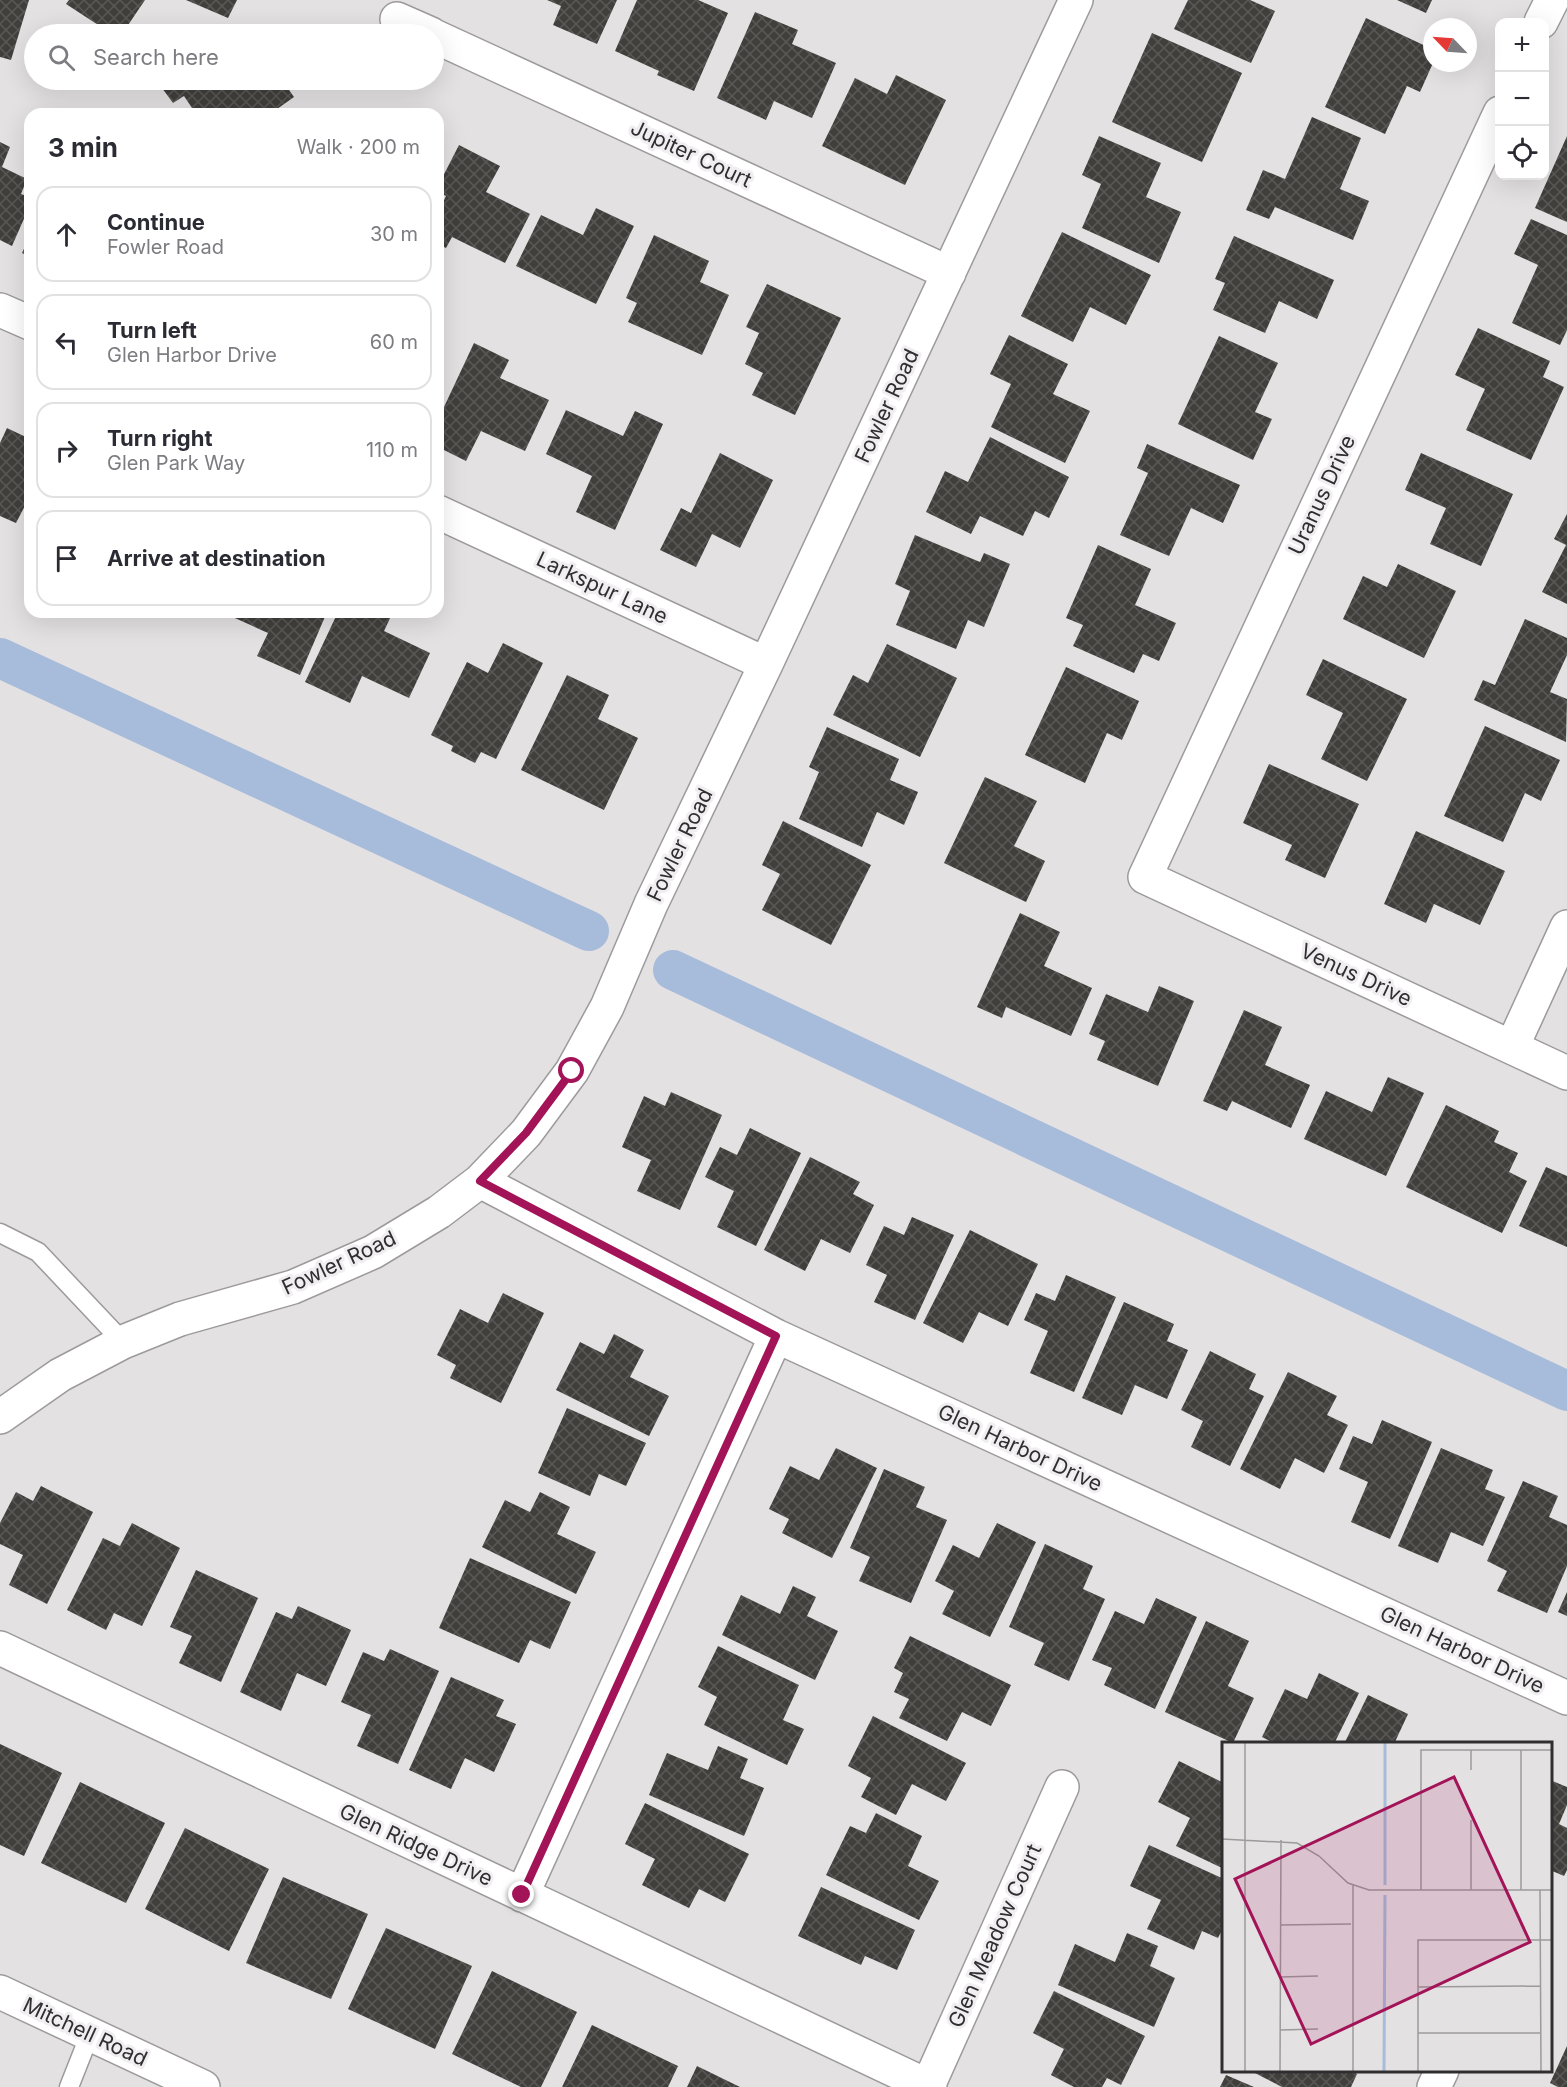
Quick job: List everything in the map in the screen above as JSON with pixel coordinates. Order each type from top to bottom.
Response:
[{"type":"street","name":"Fowler Road","points":[[0,1417],[60,1375],[123,1342],[180,1319],[293,1287],[363,1257],[439,1212],[480,1181],[526,1133],[572,1071],[607,1007],[651,904],[766,664],[1076,0]]},
{"type":"street","points":[[1543,18],[1552,0]]},
{"type":"street","name":"Jupiter Court","points":[[397,19],[408,24]]},
{"type":"street","name":"Jupiter Court","points":[[444,41],[949,273]]},
{"type":"street","name":"Uranus Drive","points":[[1146,877],[1495,124]]},
{"type":"street","points":[[0,310],[24,320]]},
{"type":"street","name":"Larkspur Lane","points":[[444,515],[766,664]]},
{"type":"street","name":"Venus Drive","points":[[1146,877],[1567,1073]]},
{"type":"street","points":[[1512,1047],[1567,927]]},
{"type":"street","name":"Glen Harbor Drive","points":[[480,1181],[776,1336],[1567,1698]]},
{"type":"street","points":[[522,1895],[776,1336]]},
{"type":"street","name":"Glen Ridge Drive","points":[[0,1648],[929,2086]]},
{"type":"street","name":"Glen Meadow Court","points":[[929,2086],[1062,1787]]},
{"type":"street","name":"Mitchell Road","points":[[0,1992],[203,2087]]},
{"type":"street","points":[[1434,2087],[1441,2072]]},
{"type":"lane","points":[[0,1233],[38,1252],[123,1342]]},
{"type":"lane","points":[[69,2087],[90,2034]]},
{"type":"building","points":[[0,0],[29,0],[11,60],[0,57]]},
{"type":"building","points":[[69,0],[145,0],[129,24],[97,24],[66,4]]},
{"type":"building","points":[[186,0],[237,0],[228,18]]},
{"type":"building","points":[[547,0],[617,0],[597,44],[553,25],[561,6]]},
{"type":"building","points":[[637,0],[698,0],[728,13],[694,91],[657,75],[659,71],[615,51]]},
{"type":"building","points":[[1188,0],[1250,0],[1275,11],[1251,63],[1174,29]]},
{"type":"building","points":[[1397,0],[1432,0],[1426,13]]},
{"type":"building","points":[[755,12],[798,30],[792,44],[836,63],[812,118],[774,101],[766,120],[717,98]]},
{"type":"building","points":[[1366,18],[1423,45],[1423,72],[1429,72],[1420,92],[1407,86],[1385,134],[1325,107]]},
{"type":"building","points":[[1152,33],[1242,73],[1202,162],[1112,122]]},
{"type":"building","points":[[896,75],[946,100],[905,185],[822,146],[855,78],[887,94]]},
{"type":"building","points":[[163,90],[289,90],[294,97],[278,108],[192,108],[184,96],[173,103]]},
{"type":"building","points":[[1312,117],[1361,138],[1340,189],[1369,201],[1353,240],[1275,207],[1269,219],[1246,210],[1263,170],[1285,179]]},
{"type":"building","points":[[1099,136],[1161,163],[1146,197],[1181,212],[1159,263],[1082,228],[1101,184],[1082,175]]},
{"type":"building","points":[[1567,136],[1567,222],[1535,208]]},
{"type":"building","points":[[0,142],[10,147],[2,167],[24,178],[21,194],[24,195],[24,219],[12,246],[0,240]]},
{"type":"building","points":[[459,145],[500,166],[486,192],[530,214],[505,263],[452,237],[446,248],[444,247],[444,200],[446,196],[444,195],[444,174]]},
{"type":"building","points":[[596,208],[634,226],[596,304],[516,266],[541,215],[583,235]]},
{"type":"building","points":[[1531,219],[1567,235],[1567,330],[1560,345],[1512,323],[1538,265],[1514,254]]},
{"type":"building","points":[[1062,232],[1151,275],[1126,325],[1090,307],[1073,342],[1021,316]]},
{"type":"building","points":[[654,235],[709,261],[700,282],[729,295],[702,355],[628,322],[637,303],[626,298]]},
{"type":"building","points":[[1234,236],[1334,280],[1317,319],[1279,301],[1265,333],[1213,310],[1225,283],[1215,279]]},
{"type":"building","points":[[767,284],[841,318],[795,415],[752,395],[763,373],[745,364],[759,333],[746,327]]},
{"type":"building","points":[[1478,328],[1550,361],[1543,377],[1564,387],[1531,460],[1466,430],[1485,389],[1455,375]]},
{"type":"building","points":[[1009,335],[1068,364],[1053,394],[1090,411],[1065,463],[991,427],[1011,384],[990,374]]},
{"type":"building","points":[[1219,336],[1278,363],[1255,412],[1272,419],[1253,460],[1178,424]]},
{"type":"building","points":[[474,343],[509,360],[500,378],[549,400],[525,451],[481,431],[466,461],[444,450],[444,407]]},
{"type":"building","points":[[566,410],[623,436],[635,411],[663,424],[615,530],[576,512],[592,476],[546,454]]},
{"type":"building","points":[[7,428],[24,436],[24,508],[16,523],[0,516],[0,443]]},
{"type":"building","points":[[990,437],[1069,477],[1049,518],[1035,511],[1023,536],[980,516],[971,534],[926,512],[945,471],[968,482]]},
{"type":"building","points":[[1147,444],[1240,485],[1223,523],[1191,508],[1169,556],[1120,535],[1148,473],[1137,468]]},
{"type":"building","points":[[720,453],[773,480],[740,548],[712,534],[696,567],[660,550],[681,508],[691,513]]},
{"type":"building","points":[[1421,453],[1513,494],[1481,566],[1430,544],[1446,508],[1405,490]]},
{"type":"building","points":[[1567,514],[1567,604],[1542,592],[1566,545],[1554,539]]},
{"type":"building","points":[[915,535],[980,562],[984,553],[1010,564],[984,627],[968,620],[956,649],[896,625],[910,591],[895,584]]},
{"type":"building","points":[[1098,545],[1151,569],[1135,605],[1176,623],[1159,661],[1143,654],[1134,673],[1073,646],[1083,625],[1066,618]]},
{"type":"building","points":[[1398,564],[1456,591],[1424,658],[1343,619],[1363,576],[1387,587]]},
{"type":"building","points":[[235,618],[324,618],[300,675],[257,656],[268,633]]},
{"type":"building","points":[[335,618],[390,618],[384,631],[430,653],[409,698],[362,676],[350,703],[305,682]]},
{"type":"building","points":[[1525,619],[1567,638],[1567,655],[1550,692],[1567,699],[1566,742],[1474,700],[1483,680],[1495,685]]},
{"type":"building","points":[[503,643],[543,663],[496,759],[481,752],[475,763],[451,751],[453,746],[431,735],[467,662],[488,673]]},
{"type":"building","points":[[887,644],[957,678],[920,757],[833,715],[853,675],[868,683]]},
{"type":"building","points":[[1323,659],[1407,699],[1367,781],[1321,759],[1343,713],[1306,695]]},
{"type":"building","points":[[1066,667],[1139,701],[1122,740],[1107,733],[1085,783],[1025,755]]},
{"type":"building","points":[[567,675],[609,695],[598,719],[638,738],[604,810],[521,770]]},
{"type":"building","points":[[1485,726],[1560,760],[1541,801],[1525,793],[1503,842],[1444,816]]},
{"type":"building","points":[[827,727],[899,759],[890,780],[918,792],[904,825],[877,812],[862,847],[799,819],[819,772],[809,767]]},
{"type":"building","points":[[1269,764],[1359,804],[1325,878],[1285,860],[1292,845],[1243,823]]},
{"type":"building","points":[[985,777],[1037,801],[1014,846],[1045,861],[1026,902],[944,863]]},
{"type":"building","points":[[783,821],[871,865],[831,945],[762,910],[780,874],[762,865]]},
{"type":"building","points":[[1416,831],[1505,871],[1480,925],[1434,904],[1426,923],[1384,904]]},
{"type":"building","points":[[1020,913],[1060,932],[1044,966],[1092,988],[1071,1036],[1006,1007],[1002,1018],[977,1007]]},
{"type":"building","points":[[1159,986],[1194,1001],[1158,1086],[1097,1060],[1105,1041],[1089,1034],[1106,994],[1148,1012]]},
{"type":"building","points":[[1244,1010],[1282,1027],[1265,1065],[1310,1085],[1291,1128],[1232,1101],[1227,1111],[1203,1101]]},
{"type":"building","points":[[1388,1077],[1424,1093],[1386,1176],[1304,1139],[1326,1091],[1372,1112]]},
{"type":"building","points":[[671,1092],[722,1115],[680,1210],[637,1191],[651,1160],[622,1147],[644,1096],[665,1106]]},
{"type":"building","points":[[1446,1105],[1499,1131],[1494,1142],[1518,1153],[1509,1172],[1527,1181],[1502,1233],[1406,1187]]},
{"type":"building","points":[[750,1128],[801,1153],[756,1246],[717,1227],[734,1191],[705,1177],[720,1147],[737,1155]]},
{"type":"building","points":[[810,1157],[860,1182],[853,1194],[874,1205],[850,1253],[821,1239],[805,1271],[764,1250]]},
{"type":"building","points":[[1546,1167],[1567,1176],[1567,1247],[1519,1226]]},
{"type":"building","points":[[912,1217],[954,1235],[915,1320],[874,1302],[887,1275],[866,1265],[884,1226],[904,1235]]},
{"type":"building","points":[[970,1230],[1038,1264],[1008,1326],[979,1312],[963,1343],[923,1323]]},
{"type":"building","points":[[1066,1275],[1116,1297],[1074,1392],[1030,1373],[1048,1331],[1024,1320],[1036,1293],[1055,1301]]},
{"type":"building","points":[[503,1293],[544,1313],[501,1403],[450,1378],[456,1365],[437,1355],[460,1309],[488,1323]]},
{"type":"building","points":[[1124,1302],[1174,1324],[1167,1341],[1188,1350],[1167,1399],[1135,1385],[1122,1415],[1082,1398]]},
{"type":"building","points":[[614,1334],[644,1350],[630,1377],[669,1396],[649,1436],[556,1390],[580,1342],[604,1354]]},
{"type":"building","points":[[1210,1351],[1256,1374],[1249,1389],[1264,1396],[1230,1466],[1191,1447],[1203,1421],[1181,1410]]},
{"type":"building","points":[[1288,1372],[1337,1396],[1327,1415],[1348,1425],[1324,1473],[1295,1458],[1280,1489],[1240,1469]]},
{"type":"building","points":[[567,1408],[646,1443],[626,1486],[599,1474],[590,1496],[538,1473]]},
{"type":"building","points":[[1382,1420],[1432,1442],[1390,1539],[1351,1522],[1368,1482],[1339,1469],[1353,1436],[1372,1444]]},
{"type":"building","points":[[836,1448],[877,1468],[832,1558],[782,1533],[789,1519],[769,1509],[790,1466],[819,1480]]},
{"type":"building","points":[[1441,1448],[1493,1470],[1485,1489],[1505,1497],[1483,1546],[1451,1532],[1438,1563],[1398,1546]]},
{"type":"building","points":[[884,1469],[925,1487],[916,1507],[947,1520],[911,1603],[859,1581],[870,1557],[850,1548]]},
{"type":"building","points":[[1523,1481],[1558,1496],[1549,1517],[1567,1525],[1567,1566],[1547,1613],[1497,1591],[1507,1571],[1487,1561]]},
{"type":"building","points":[[41,1486],[93,1512],[47,1604],[9,1585],[23,1555],[0,1544],[0,1523],[16,1492],[33,1501]]},
{"type":"building","points":[[540,1492],[570,1507],[557,1534],[596,1552],[576,1594],[482,1547],[505,1500],[530,1512]]},
{"type":"building","points":[[132,1523],[180,1548],[142,1626],[114,1613],[106,1630],[67,1610],[103,1538],[120,1546]]},
{"type":"building","points":[[997,1523],[1036,1542],[990,1637],[942,1614],[954,1591],[935,1581],[953,1545],[979,1558]]},
{"type":"building","points":[[1045,1544],[1093,1566],[1083,1589],[1105,1599],[1069,1681],[1034,1665],[1044,1643],[1009,1627]]},
{"type":"building","points":[[470,1558],[571,1602],[550,1649],[530,1640],[519,1663],[439,1628]]},
{"type":"building","points":[[196,1570],[258,1598],[221,1682],[179,1663],[192,1636],[170,1627]]},
{"type":"building","points":[[793,1586],[816,1597],[807,1616],[838,1631],[815,1680],[722,1635],[741,1595],[780,1614]]},
{"type":"building","points":[[1567,1592],[1567,1616],[1558,1612]]},
{"type":"building","points":[[1156,1598],[1197,1617],[1155,1709],[1104,1685],[1112,1668],[1092,1660],[1115,1611],[1144,1624]]},
{"type":"building","points":[[298,1606],[351,1630],[326,1686],[297,1673],[281,1711],[240,1692],[276,1612],[292,1619]]},
{"type":"building","points":[[1206,1621],[1249,1641],[1228,1686],[1254,1698],[1233,1742],[1165,1712]]},
{"type":"building","points":[[910,1636],[1011,1685],[991,1726],[962,1712],[947,1741],[899,1718],[909,1699],[894,1692],[903,1673],[894,1668]]},
{"type":"building","points":[[718,1646],[799,1685],[783,1720],[804,1729],[787,1765],[704,1725],[717,1697],[698,1687]]},
{"type":"building","points":[[390,1649],[439,1671],[398,1764],[357,1746],[371,1715],[341,1702],[363,1652],[384,1661]]},
{"type":"building","points":[[1319,1673],[1359,1693],[1335,1742],[1272,1742],[1262,1737],[1285,1689],[1307,1699]]},
{"type":"building","points":[[451,1677],[504,1700],[496,1716],[516,1724],[494,1772],[465,1758],[451,1789],[409,1770]]},
{"type":"building","points":[[1368,1695],[1408,1714],[1395,1742],[1345,1742]]},
{"type":"building","points":[[873,1716],[966,1763],[946,1801],[912,1784],[896,1815],[861,1797],[871,1778],[848,1766]]},
{"type":"building","points":[[0,1744],[62,1773],[24,1856],[0,1845]]},
{"type":"building","points":[[718,1746],[748,1759],[740,1778],[764,1788],[744,1836],[649,1795],[667,1753],[708,1770]]},
{"type":"building","points":[[1179,1761],[1222,1782],[1222,1868],[1176,1846],[1190,1818],[1158,1802]]},
{"type":"building","points":[[1552,1781],[1567,1787],[1567,1805],[1559,1824],[1567,1828],[1567,1870],[1564,1876],[1552,1871]]},
{"type":"building","points":[[80,1782],[165,1823],[126,1903],[41,1863]]},
{"type":"building","points":[[645,1803],[749,1854],[725,1902],[699,1889],[689,1908],[642,1885],[655,1859],[625,1844]]},
{"type":"building","points":[[876,1813],[922,1836],[908,1866],[939,1881],[919,1920],[826,1875],[850,1826],[866,1833]]},
{"type":"building","points":[[185,1828],[269,1869],[229,1951],[145,1909]]},
{"type":"building","points":[[1149,1845],[1222,1878],[1222,1930],[1218,1938],[1202,1931],[1194,1950],[1147,1929],[1161,1900],[1130,1886]]},
{"type":"building","points":[[283,1877],[368,1914],[331,1999],[246,1963]]},
{"type":"building","points":[[821,1887],[915,1930],[897,1970],[865,1956],[861,1965],[798,1936]]},
{"type":"building","points":[[386,1928],[472,1966],[435,2049],[348,2009]]},
{"type":"building","points":[[1127,1933],[1158,1946],[1150,1966],[1175,1978],[1154,2027],[1058,1985],[1075,1944],[1115,1962]]},
{"type":"building","points":[[492,1971],[577,2012],[541,2087],[521,2087],[452,2054]]},
{"type":"building","points":[[1054,1991],[1145,2036],[1121,2085],[1107,2078],[1102,2087],[1074,2087],[1051,2075],[1064,2049],[1033,2033]]},
{"type":"building","points":[[592,2025],[678,2066],[668,2087],[562,2087]]},
{"type":"building","points":[[1567,2046],[1567,2087],[1558,2087],[1550,2083]]},
{"type":"building","points":[[697,2066],[740,2087],[687,2087]]},
{"type":"building","points":[[1253,2072],[1354,2072],[1357,2074],[1351,2087],[1282,2087]]},
{"type":"building","points":[[1226,2075],[1254,2087],[1220,2087]]},
{"type":"waterway","points":[[0,658],[589,931]]},
{"type":"waterway","points":[[673,970],[1567,1391]]},
{"type":"route","points":[[522,1895],[776,1336],[480,1181],[526,1133],[572,1071]]}]
